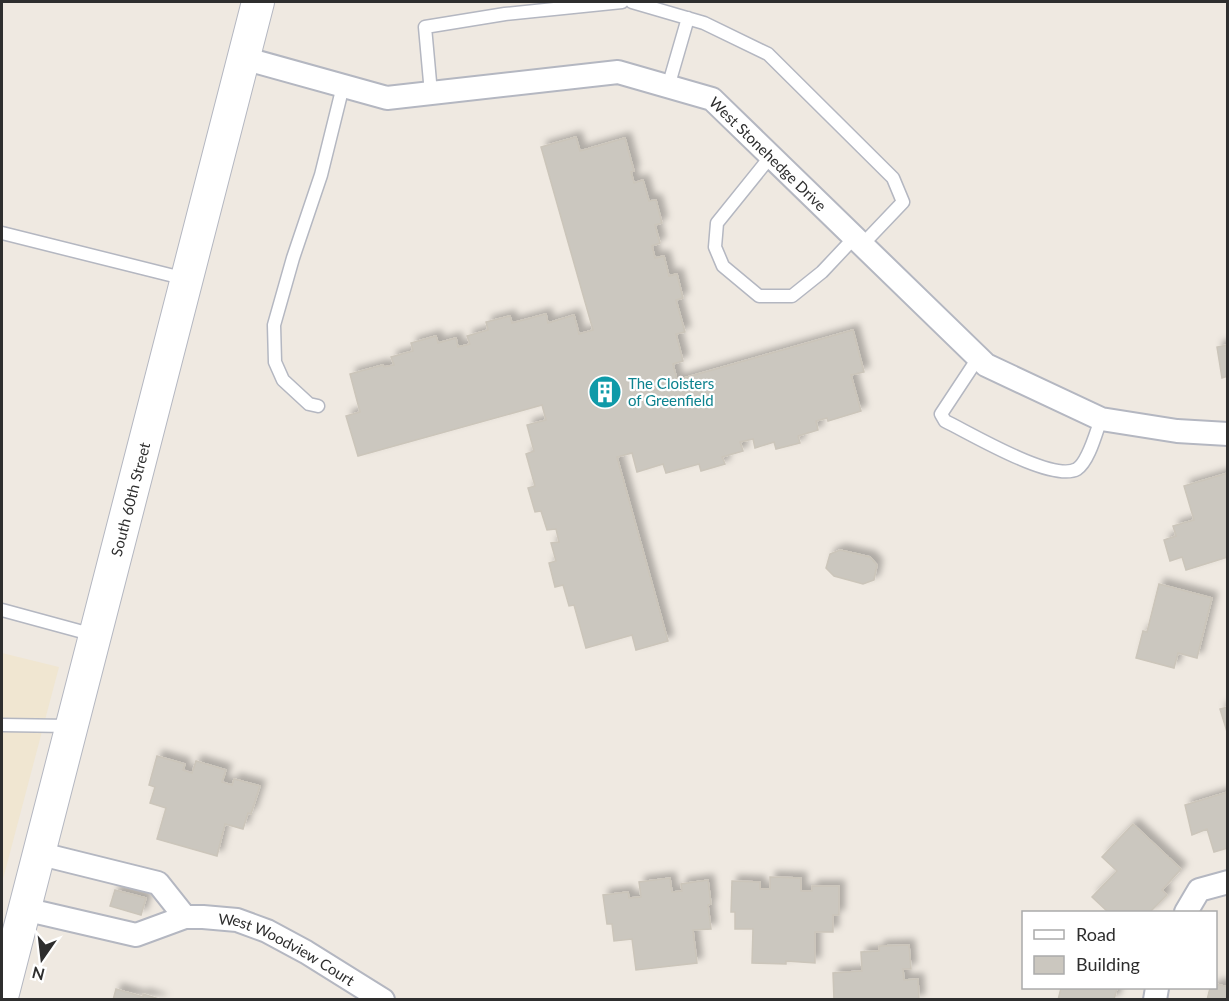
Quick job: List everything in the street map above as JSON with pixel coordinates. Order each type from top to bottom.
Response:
[{"type":"street","name":"South 60th Street","points":[[2,997],[258,2]]},
{"type":"street","name":"West Stonehedge Drive","points":[[243,58],[387,98],[618,72],[712,99],[986,365],[1101,419],[1176,431],[1227,434]]},
{"type":"street","points":[[24,909],[136,935],[185,917],[158,883],[38,853]]},
{"type":"street","points":[[1187,911],[1199,890],[1227,882]]},
{"type":"street","name":"West Woodview Court","points":[[185,917],[203,916],[237,920],[267,931],[383,999]]},
{"type":"lane","points":[[431,93],[425,27],[506,14],[622,2]]},
{"type":"lane","points":[[632,2],[704,23],[768,54],[893,178],[903,202],[792,296],[759,296],[723,266],[715,247],[717,223],[771,156]]},
{"type":"lane","points":[[668,87],[688,18]]},
{"type":"lane","points":[[318,406],[309,404],[283,380],[274,362],[274,325],[293,258],[321,175],[343,86]]},
{"type":"lane","points":[[2,233],[186,279]]},
{"type":"lane","points":[[978,358],[941,414],[945,421],[1025,461],[1055,471],[1068,472],[1076,469],[1083,464],[1101,419]]},
{"type":"lane","points":[[2,610],[94,635]]},
{"type":"lane","points":[[2,724],[70,726]]},
{"type":"shaded area","points":[[2,653],[59,667],[2,883]]},
{"type":"building","name":"The Cloisters of Greenfield","points":[[576,137],[580,151],[625,138],[634,171],[631,172],[634,183],[643,180],[649,201],[656,200],[662,223],[655,225],[660,243],[652,246],[655,258],[664,256],[669,276],[677,274],[683,298],[676,300],[685,332],[676,334],[683,361],[673,364],[677,380],[853,330],[864,372],[851,375],[861,411],[828,421],[827,418],[816,421],[818,430],[798,436],[800,443],[776,449],[774,442],[755,448],[753,439],[740,442],[743,451],[722,457],[725,464],[701,471],[699,464],[666,473],[663,464],[637,472],[632,453],[617,457],[668,641],[636,650],[632,635],[586,648],[574,605],[569,606],[563,585],[555,587],[549,563],[556,561],[551,543],[559,542],[556,529],[547,530],[541,511],[535,512],[528,488],[535,486],[526,454],[534,451],[527,425],[546,420],[542,405],[358,456],[346,416],[360,412],[350,374],[383,365],[384,367],[394,365],[391,357],[413,351],[411,343],[436,336],[438,343],[456,338],[458,347],[470,344],[467,336],[488,330],[486,322],[510,316],[512,323],[546,314],[548,323],[574,315],[579,334],[593,330],[541,147]]},
{"type":"building","points":[[1228,345],[1228,376],[1222,378],[1217,347]]},
{"type":"building","points":[[1228,473],[1228,557],[1186,570],[1182,557],[1170,561],[1164,540],[1176,536],[1173,526],[1194,520],[1184,486]]},
{"type":"building","points":[[840,550],[870,557],[877,565],[874,580],[863,584],[834,576],[826,568],[830,554]]},
{"type":"building","points":[[1159,584],[1212,598],[1197,658],[1178,653],[1174,668],[1136,658],[1143,631],[1147,632]]},
{"type":"building","points":[[1228,707],[1228,735],[1220,709]]},
{"type":"building","points":[[157,756],[185,764],[183,770],[192,773],[196,761],[226,770],[222,782],[232,785],[234,779],[260,786],[251,814],[248,813],[243,829],[225,824],[217,856],[157,839],[166,808],[150,803],[155,787],[149,785]]},
{"type":"building","points":[[1228,792],[1228,848],[1214,852],[1207,829],[1192,835],[1185,805]]},
{"type":"building","points":[[1133,824],[1181,869],[1162,890],[1167,895],[1151,911],[1107,911],[1092,897],[1117,871],[1102,857]]},
{"type":"building","points":[[770,877],[801,878],[801,891],[812,891],[812,886],[839,886],[839,915],[833,915],[833,932],[815,932],[815,963],[786,961],[786,964],[752,963],[753,929],[735,929],[735,912],[731,912],[732,881],[760,882],[760,889],[770,889]]},
{"type":"building","points":[[670,878],[672,892],[682,891],[681,884],[708,880],[711,929],[693,930],[697,963],[636,970],[632,939],[614,941],[612,924],[607,924],[603,895],[628,892],[629,898],[641,897],[639,882]]},
{"type":"building","points":[[115,890],[146,898],[141,915],[110,906]]},
{"type":"building","points":[[909,945],[911,969],[903,969],[904,980],[918,979],[919,1000],[834,1000],[833,973],[862,971],[861,952],[879,951],[879,946]]},
{"type":"building","points":[[1217,984],[1228,987],[1228,1000],[1207,1000],[1210,989],[1217,989]]},
{"type":"building","points":[[116,989],[143,997],[143,994],[162,1000],[113,1000]]},
{"type":"building","points":[[1061,989],[1117,989],[1114,1000],[1058,1000]]},
{"type":"place","name":"The Cloisters of Greenfield","points":[[605,392]]}]
